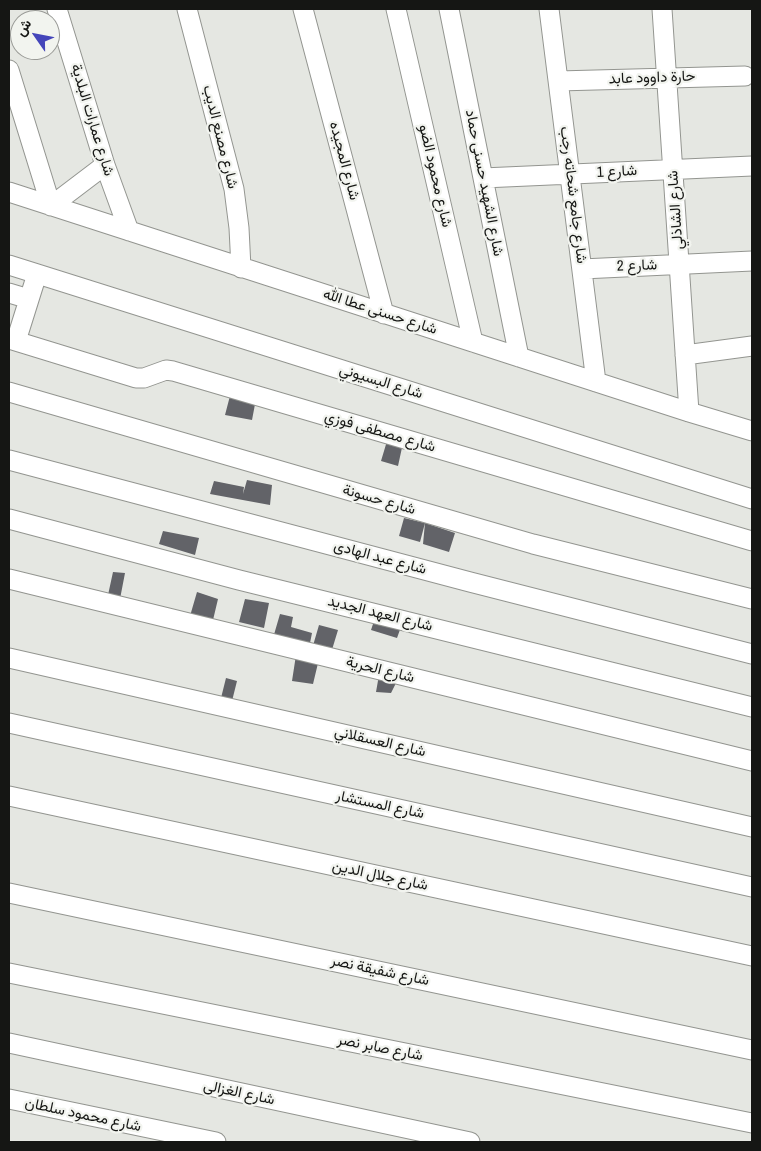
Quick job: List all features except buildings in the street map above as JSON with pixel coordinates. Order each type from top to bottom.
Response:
[{"type":"street","name":"شارع عمارات البلدية","points":[[58,9],[105,166],[129,231]]},
{"type":"street","name":"شارع مصنع الديب","points":[[187,9],[234,188],[241,268]]},
{"type":"street","name":"شارع المجيده","points":[[303,9],[384,314]]},
{"type":"street","name":"شارع محمود الضو","points":[[396,9],[473,342]]},
{"type":"street","name":"شارع الشهيد حسنى حماد","points":[[449,9],[519,357]]},
{"type":"street","name":"شارع جامع شحاته رجب","points":[[549,9],[596,382]]},
{"type":"street","name":"شارع الشاذلي","points":[[662,9],[689,412]]},
{"type":"street","points":[[9,70],[51,206],[105,166]]},
{"type":"street","name":"حارة داوود عابد","points":[[558,81],[745,76]]},
{"type":"street","name":"شارع 1","points":[[483,178],[752,166]]},
{"type":"street","name":"شارع حسنى عطا الله","points":[[9,192],[752,431]]},
{"type":"street","name":"شارع 2","points":[[582,268],[752,261]]},
{"type":"street","name":"شارع البسيوني","points":[[9,265],[752,499]]},
{"type":"street","points":[[12,340],[37,274]]},
{"type":"street","points":[[9,293],[29,299]]},
{"type":"street","name":"شارع مصطفى فوزي","points":[[12,340],[136,378],[144,378],[166,370],[173,371],[752,541]]},
{"type":"street","points":[[685,355],[752,346]]},
{"type":"street","name":"شارع حسونة","points":[[9,392],[533,544],[752,600]]},
{"type":"street","name":"شارع عبد الهادى","points":[[9,460],[752,654]]},
{"type":"street","name":"شارع العهد الجديد","points":[[9,519],[240,580],[752,707]]},
{"type":"street","name":"شارع الحرية","points":[[9,579],[752,761]]},
{"type":"street","name":"شارع العسقلاني","points":[[9,658],[752,826]]},
{"type":"street","name":"شارع المستشار","points":[[9,723],[752,887]]},
{"type":"street","name":"شارع جلال الدين","points":[[9,796],[752,956]]},
{"type":"street","name":"شارع شفيقة نصر","points":[[9,893],[752,1050]]},
{"type":"street","name":"شارع صابر نصر","points":[[9,973],[752,1123]]},
{"type":"street","name":"شارع الغزالى","points":[[9,1043],[470,1142]]},
{"type":"street","name":"شارع محمود سلطان","points":[[9,1099],[216,1142]]}]
